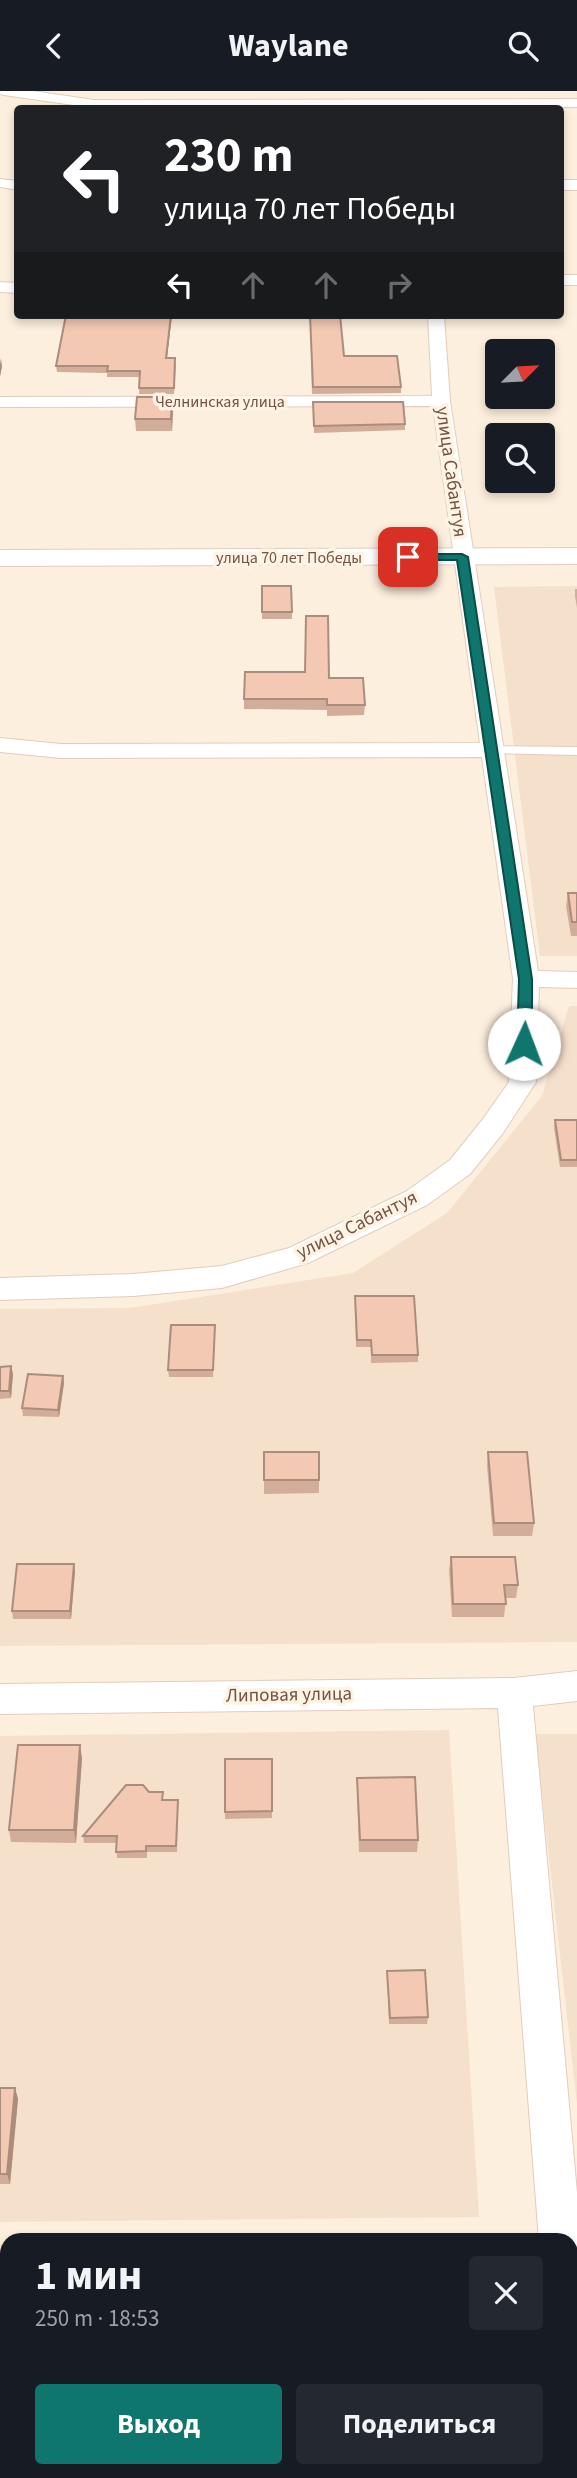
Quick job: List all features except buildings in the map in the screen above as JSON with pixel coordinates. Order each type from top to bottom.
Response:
[{"type":"street","points":[[4,91],[94,104],[577,103]]},
{"type":"street","name":"улица Сабантуя","points":[[0,1289],[133,1285],[222,1277],[298,1256],[417,1198],[460,1167],[493,1126],[522,1082],[526,979],[462,557],[441,401],[436,319]]},
{"type":"street","name":"Челнинская улица","points":[[0,402],[441,401]]},
{"type":"street","name":"улица 70 лет Победы","points":[[0,558],[577,556]]},
{"type":"street","points":[[0,745],[61,751],[493,750]]},
{"type":"street","points":[[526,979],[577,980]]},
{"type":"street","name":"Липовая улица","points":[[0,1699],[514,1693],[577,1686]]},
{"type":"street","points":[[514,1693],[560,2233]]},
{"type":"lane","points":[[493,750],[577,751]]},
{"type":"shaded area","points":[[577,586],[577,956],[540,956],[494,587]]},
{"type":"shaded area","points":[[569,1006],[577,1006],[577,1642],[0,1646],[0,1309],[130,1308],[353,1273],[447,1213],[542,1096]]},
{"type":"shaded area","points":[[449,1730],[479,2217],[0,2222],[0,1736]]},
{"type":"shaded area","points":[[535,1734],[577,1734],[577,2104]]},
{"type":"route","points":[[408,557],[462,557],[526,979],[524,1044]]}]
